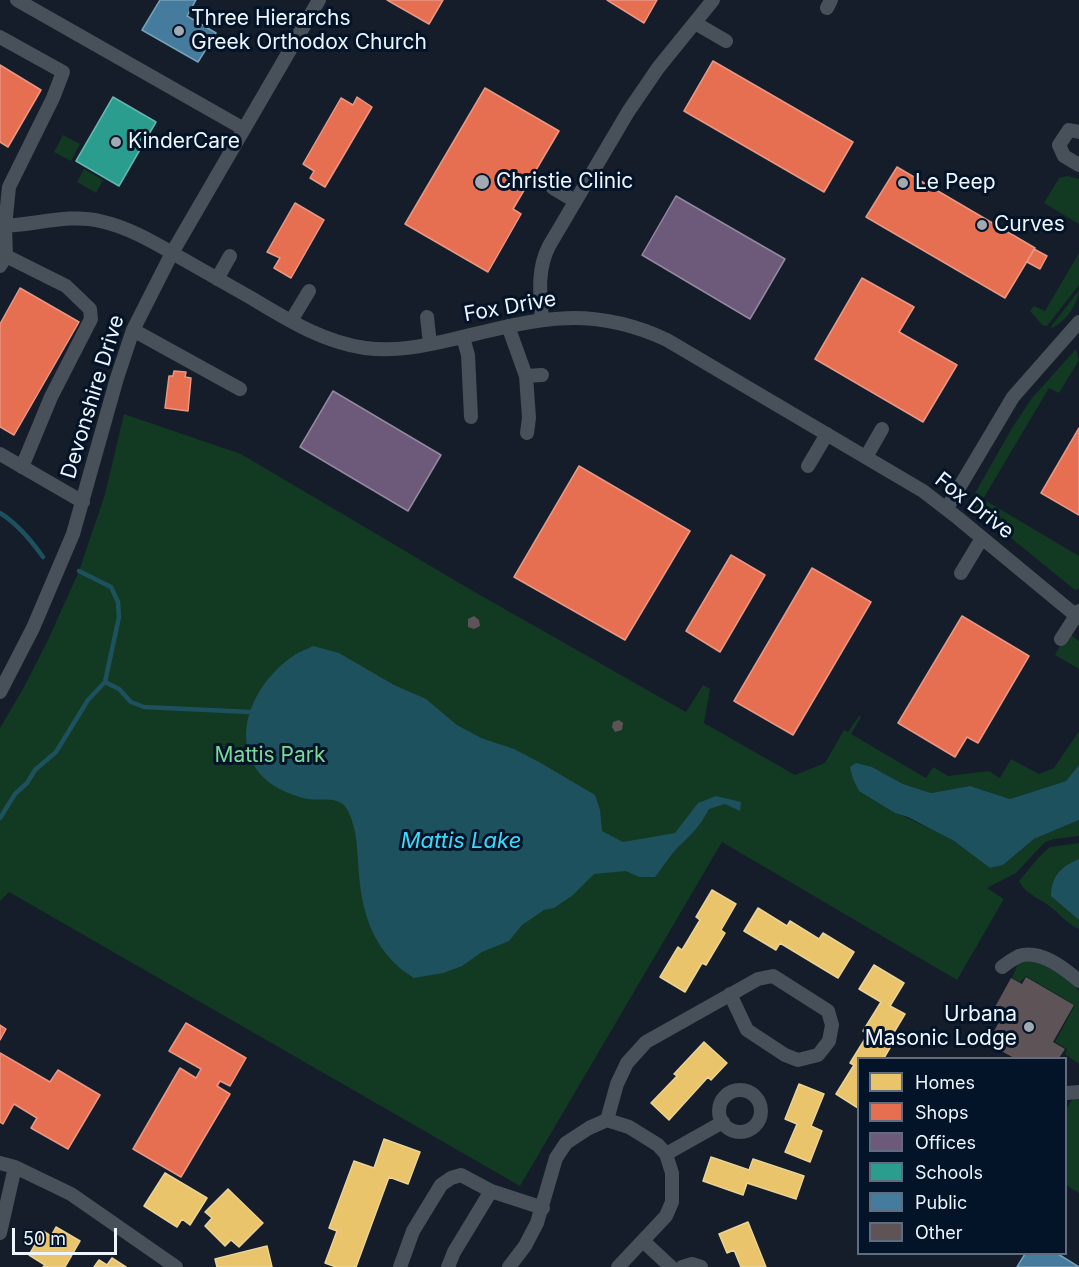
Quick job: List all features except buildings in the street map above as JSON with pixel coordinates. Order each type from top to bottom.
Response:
[{"type":"street","points":[[16,0],[244,129]]},
{"type":"street","name":"Devonshire Drive","points":[[0,692],[58,571],[83,502],[117,378],[133,330],[172,253],[319,0]]},
{"type":"street","points":[[542,319],[540,271],[544,256],[641,93],[658,68],[713,0]]},
{"type":"street","points":[[695,22],[726,41]]},
{"type":"street","points":[[0,37],[63,72],[53,99],[4,184],[3,261],[66,286],[90,309],[90,319],[51,396],[22,467]]},
{"type":"street","points":[[1079,132],[1069,130],[1059,145],[1064,156],[1079,165]]},
{"type":"street","points":[[553,188],[575,201]]},
{"type":"street","name":"Fox Drive","points":[[2,226],[77,219],[97,220],[119,226],[148,239],[291,321],[320,336],[346,345],[391,350],[416,348],[508,326],[566,317],[621,324],[648,331],[667,340],[922,491],[1078,615]]},
{"type":"street","points":[[217,279],[230,256]]},
{"type":"street","points":[[291,321],[309,291]]},
{"type":"street","points":[[427,317],[430,344]]},
{"type":"street","points":[[508,326],[526,376],[529,418],[527,433]]},
{"type":"street","points":[[133,330],[240,389]]},
{"type":"street","points":[[946,508],[1013,397],[1077,331]]},
{"type":"street","points":[[463,337],[468,355],[471,417]]},
{"type":"street","points":[[526,376],[542,375]]},
{"type":"street","points":[[866,457],[882,429]]},
{"type":"street","points":[[808,466],[827,434]]},
{"type":"street","points":[[0,454],[83,502]]},
{"type":"street","points":[[962,573],[982,538]]},
{"type":"street","points":[[1061,639],[1078,615]]},
{"type":"street","points":[[1002,967],[1019,956],[1041,957],[1059,965],[1079,981]]},
{"type":"street","points":[[607,1120],[617,1084],[627,1064],[646,1042],[730,994],[758,979],[773,976],[828,1011],[832,1025],[829,1041],[818,1055],[798,1060],[785,1055],[747,1030],[730,994]]},
{"type":"street","points":[[509,1267],[525,1246],[543,1208],[556,1158],[566,1143],[589,1128],[607,1120],[629,1127],[658,1144],[666,1154],[672,1173],[672,1202],[666,1216],[618,1267]]},
{"type":"street","points":[[666,1154],[723,1122]]},
{"type":"street","points":[[0,1163],[15,1167],[71,1194],[176,1267]]},
{"type":"street","points":[[0,1233],[15,1167]]},
{"type":"street","points":[[400,1267],[412,1231],[441,1185],[450,1178],[461,1175],[491,1191],[543,1208]]},
{"type":"street","points":[[448,1267],[454,1252],[491,1191]]},
{"type":"street","points":[[644,1241],[671,1267]]},
{"type":"street","points":[[682,1267],[692,1264],[701,1267]]},
{"type":"green space","points":[[63,135],[80,144],[71,161],[54,152]]},
{"type":"green space","points":[[84,169],[103,180],[96,193],[77,182]]},
{"type":"green space","points":[[1067,176],[1079,179],[1079,224],[1044,203],[1059,178]]},
{"type":"green space","points":[[1079,253],[1079,285],[1047,326],[1042,325],[1030,311],[1034,306],[1045,311]]},
{"type":"green space","points":[[1079,290],[1069,313],[1060,323],[1050,328]]},
{"type":"green space","points":[[1076,349],[1079,360],[1059,393],[1049,388],[983,499],[1079,556],[1079,589],[1075,590],[969,504],[1012,428],[1032,398]]},
{"type":"green space","name":"Mattis Park","points":[[124,414],[241,454],[473,591],[686,712],[703,685],[710,689],[704,723],[795,775],[825,763],[844,730],[848,732],[859,716],[861,717],[851,734],[926,778],[933,767],[948,776],[989,771],[1000,778],[1011,759],[1039,774],[1054,768],[1079,731],[1079,765],[1066,781],[1010,799],[970,786],[931,793],[903,784],[872,767],[878,801],[952,840],[990,868],[1003,865],[1034,839],[1079,820],[1079,836],[1045,842],[1016,873],[987,888],[1004,899],[957,980],[722,842],[520,1186],[9,892],[0,901],[0,728],[48,640],[79,571],[105,494]]},
{"type":"green space","points":[[1070,634],[1079,641],[1079,669],[1055,655],[1063,640]]},
{"type":"green space","points":[[1079,843],[1079,859],[1058,873],[1053,883],[1052,896],[1079,920],[1079,929],[1029,893],[1019,881],[1050,847]]},
{"type":"green space","points":[[1036,960],[1063,975],[1079,991],[1079,1064],[1065,1054],[1067,1049],[1055,1042],[1075,1005],[1026,976],[1020,982],[1012,978],[1019,961]]},
{"type":"green space","points":[[1079,1087],[1079,1193],[1067,1186],[1067,1108]]},
{"type":"water","name":"Mattis Lake","points":[[313,646],[339,653],[394,685],[426,699],[457,725],[481,738],[514,749],[595,795],[600,810],[602,831],[623,842],[675,833],[698,803],[716,796],[741,802],[740,811],[725,804],[709,809],[692,834],[655,877],[639,877],[626,871],[594,874],[573,895],[522,925],[509,941],[482,952],[462,966],[443,973],[414,978],[390,958],[373,934],[361,890],[355,834],[345,806],[336,801],[302,798],[278,788],[263,777],[253,762],[247,746],[246,730],[249,714],[265,683],[292,657]]},
{"type":"water","points":[[856,763],[872,767],[903,784],[931,793],[970,786],[1010,799],[1066,781],[1079,765],[1079,820],[1034,839],[1003,865],[990,868],[954,841],[908,817],[895,813],[859,791],[850,767]]},
{"type":"water","points":[[1079,859],[1079,920],[1051,896],[1051,889],[1058,873]]},
{"type":"waterway","points":[[0,513],[24,533],[43,557]]},
{"type":"waterway","points":[[0,818],[15,794],[27,783],[35,770],[56,752],[88,700],[105,682],[119,617],[118,602],[111,587],[79,571]]},
{"type":"waterway","points":[[105,682],[119,689],[131,702],[144,707],[250,712]]},
{"type":"place","name":"Three Hierarchs Greek Orthodox Church","points":[[179,31]]},
{"type":"place","name":"KinderCare","points":[[116,142]]},
{"type":"place","name":"Christie Clinic","points":[[482,182]]},
{"type":"place","name":"Le Peep","points":[[903,183]]},
{"type":"place","name":"Curves","points":[[982,225]]},
{"type":"place","name":"Urbana Masonic Lodge","points":[[1029,1027]]}]
